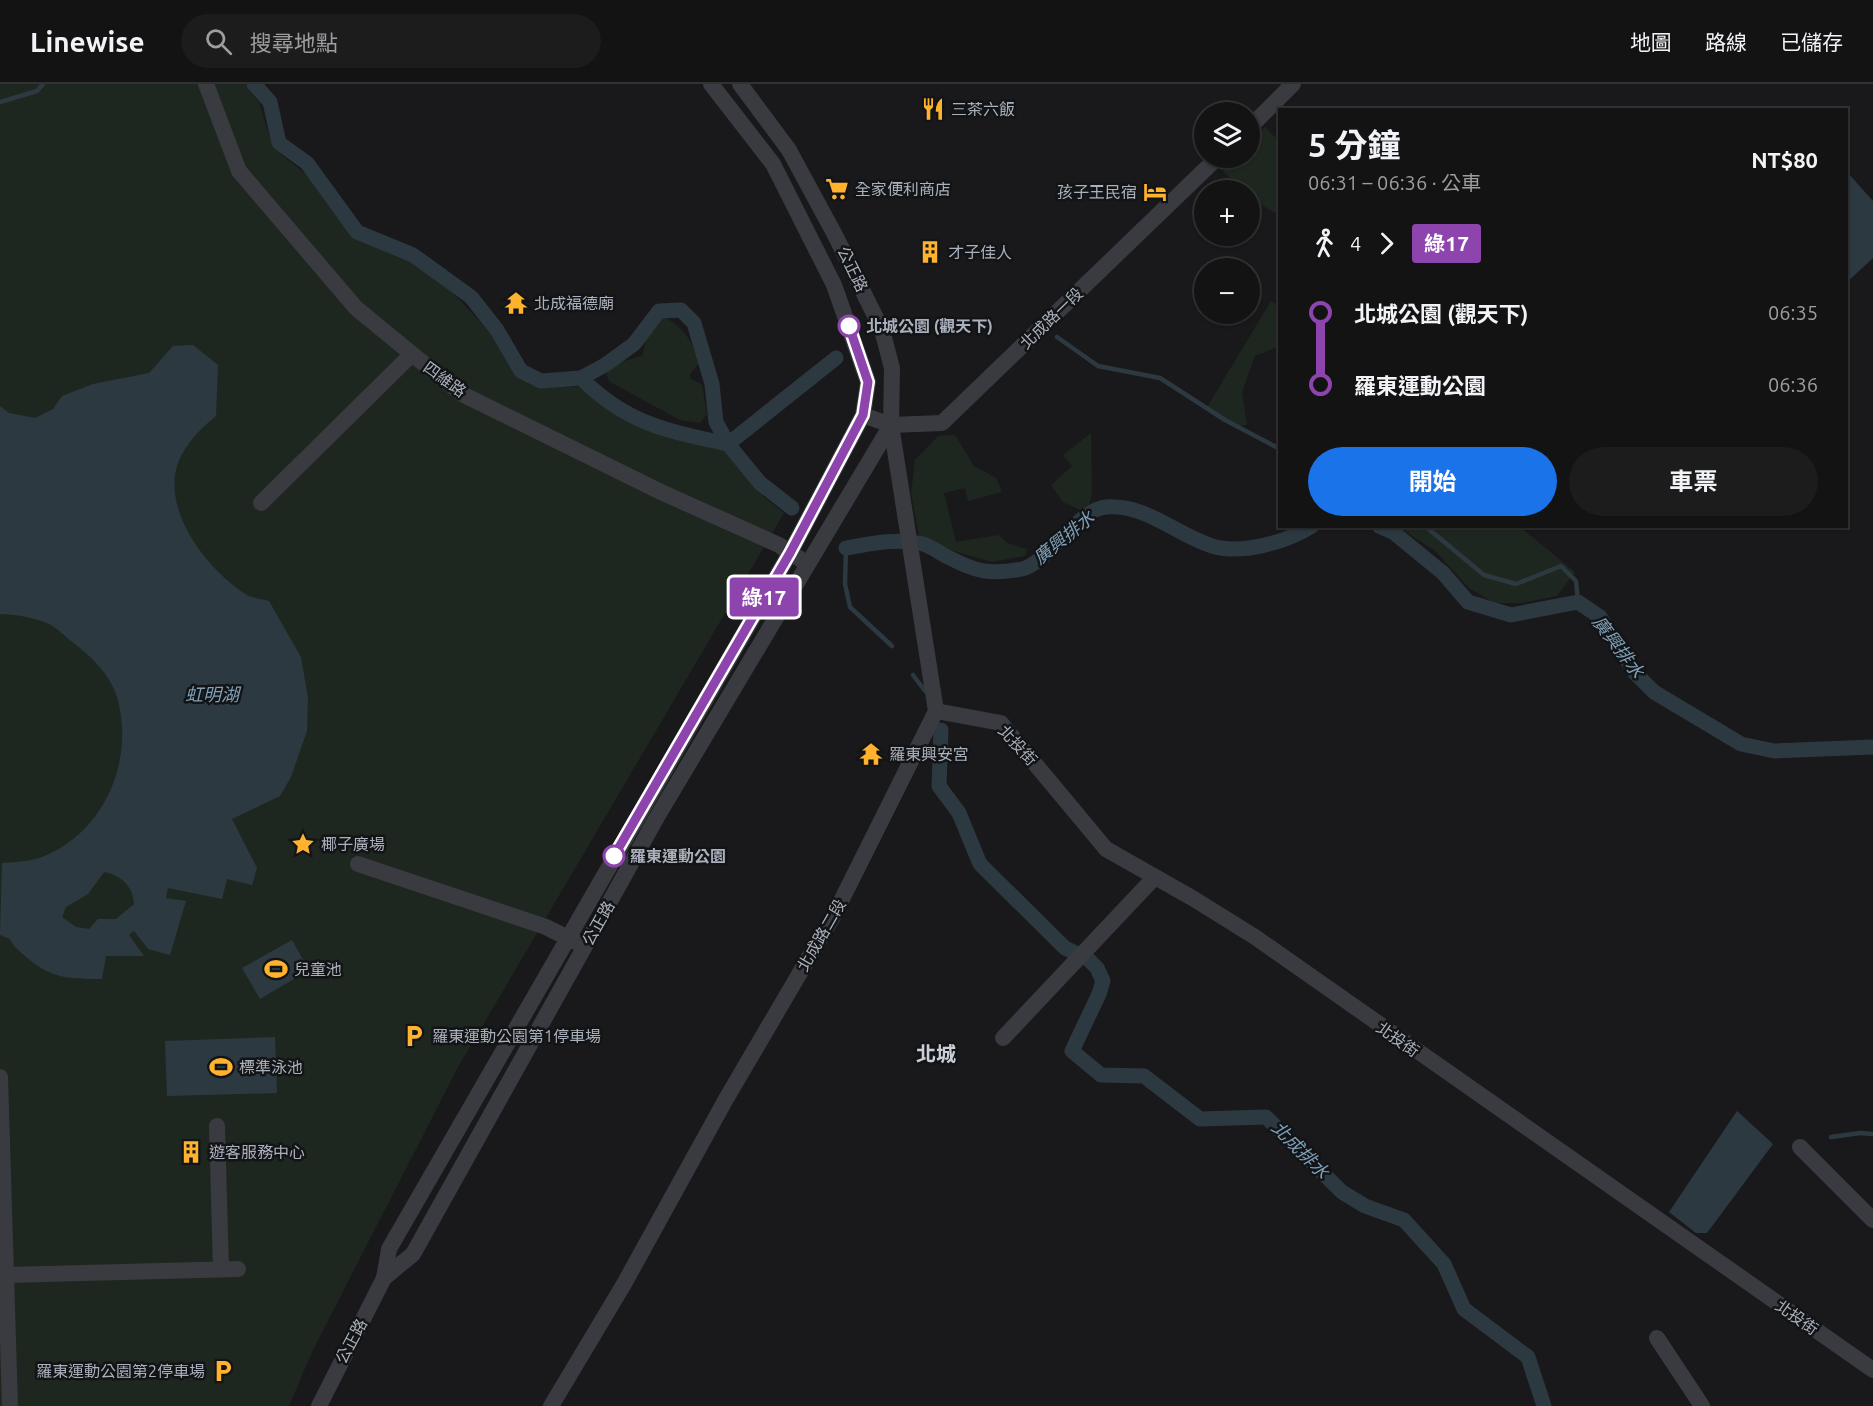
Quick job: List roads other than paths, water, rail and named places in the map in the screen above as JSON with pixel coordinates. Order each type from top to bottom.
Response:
[{"type":"street","name":"四維路","points":[[206,84],[239,171],[356,308],[412,354],[462,394],[661,492],[779,545],[790,553]]},
{"type":"street","name":"公正路","points":[[319,1406],[384,1278],[389,1249],[790,553],[863,415],[868,382],[834,285],[773,164],[711,84]]},
{"type":"street","name":"公正路","points":[[384,1278],[413,1254],[657,818],[891,424],[892,368],[882,330],[841,245],[789,150],[740,84]]},
{"type":"street","points":[[1260,117],[1293,84]]},
{"type":"street","name":"北成路一段","points":[[863,415],[891,424],[942,423],[1207,168]]},
{"type":"street","points":[[261,504],[412,354]]},
{"type":"street","points":[[891,424],[936,711]]},
{"type":"street","points":[[790,553],[808,564]]},
{"type":"street","name":"北投街","points":[[936,711],[1001,723],[1106,849],[1194,899],[1255,938],[1873,1370]]},
{"type":"street","name":"北成路二段","points":[[551,1406],[624,1284],[726,1099],[835,913],[936,711]]},
{"type":"street","points":[[358,864],[546,927],[585,947]]},
{"type":"street","points":[[1003,1038],[1154,878]]},
{"type":"street","points":[[0,1077],[10,1406]]},
{"type":"street","points":[[6,1275],[230,1269],[218,1126]]},
{"type":"street","points":[[1800,1147],[1873,1220]]},
{"type":"street","points":[[1657,1338],[1702,1406]]},
{"type":"water","points":[[1848,173],[1873,201],[1873,258],[1848,281]]},
{"type":"water","name":"虹明湖","points":[[193,345],[218,365],[216,416],[194,437],[178,463],[174,481],[176,500],[182,520],[192,538],[217,571],[247,595],[269,601],[301,657],[308,698],[307,731],[291,777],[280,796],[232,819],[257,868],[252,885],[227,879],[222,899],[168,888],[166,898],[186,901],[170,955],[148,949],[134,931],[129,935],[144,956],[106,956],[102,979],[70,978],[44,970],[15,947],[10,939],[0,935],[2,863],[20,862],[47,855],[68,843],[85,828],[100,810],[111,789],[122,744],[122,720],[117,697],[110,681],[85,652],[49,624],[25,617],[0,614],[0,406],[9,413],[35,418],[53,409],[62,396],[93,384],[149,373],[173,346]],"holes":[[[104,872],[125,882],[129,887],[134,904],[116,919],[98,919],[89,929],[76,927],[62,917],[66,907],[88,894]]]},
{"type":"water","name":"兒童池","points":[[292,940],[309,970],[260,999],[242,968]]},
{"type":"water","name":"標準泳池","points":[[275,1037],[277,1093],[167,1096],[165,1041]]},
{"type":"water","points":[[1737,1111],[1773,1144],[1707,1233],[1696,1233],[1669,1212]]},
{"type":"waterway","points":[[0,102],[37,91],[43,84]]},
{"type":"waterway","points":[[254,84],[270,102],[279,143],[307,163],[357,232],[413,255],[471,297],[497,330],[521,371],[541,381],[581,378],[605,365],[634,344],[659,311],[681,310],[694,323],[712,384],[716,422],[728,444],[760,483],[792,508]]},
{"type":"waterway","points":[[1057,337],[1098,366],[1160,378],[1225,420],[1278,448]]},
{"type":"waterway","points":[[581,378],[598,394],[632,416],[667,430],[728,444],[836,358]]},
{"type":"waterway","name":"廣興排水","points":[[846,548],[885,542],[913,542],[926,545],[975,569],[1001,572],[1022,569],[1031,565],[1085,517],[1106,507],[1134,510],[1198,541],[1224,548],[1250,548],[1277,542],[1309,528]]},
{"type":"waterway","name":"廣興排水","points":[[1384,528],[1393,532],[1443,573],[1468,602],[1511,615],[1578,602],[1600,617],[1635,673],[1654,692],[1741,744],[1774,751],[1873,747]]},
{"type":"waterway","points":[[1427,528],[1484,575],[1516,584],[1561,566],[1576,581],[1578,602]]},
{"type":"waterway","name":"北成排水","points":[[846,548],[845,584],[850,607],[892,646]]},
{"type":"waterway","name":"北成排水","points":[[913,675],[925,691]]},
{"type":"waterway","name":"北成排水","points":[[941,730],[939,786],[959,813],[980,864],[1065,948],[1088,959],[1097,968],[1103,981],[1072,1051],[1101,1075],[1144,1076],[1200,1119],[1266,1117],[1342,1192],[1365,1206],[1404,1220],[1444,1264],[1464,1309],[1528,1357],[1544,1406]]},
{"type":"waterway","points":[[1831,1137],[1860,1133],[1873,1134]]},
{"type":"place","name":"三茶六飯","points":[[933,109]]},
{"type":"place","name":"全家便利商店","points":[[837,189]]},
{"type":"place","name":"孩子王民宿","points":[[1155,192]]},
{"type":"place","name":"才子佳人","points":[[930,252]]},
{"type":"place","name":"北成福德廟","points":[[516,303]]},
{"type":"place","name":"北城公園 (觀天下)","points":[[849,326]]},
{"type":"place","name":"羅東興安宮","points":[[871,754]]},
{"type":"place","name":"椰子廣場","points":[[303,844]]},
{"type":"place","name":"羅東運動公園","points":[[614,856]]},
{"type":"place","name":"兒童池","points":[[276,969]]},
{"type":"place","name":"羅東運動公園第1停車場","points":[[414,1036]]},
{"type":"place","name":"標準泳池","points":[[221,1067]]},
{"type":"place","name":"遊客服務中心","points":[[191,1152]]},
{"type":"place","name":"羅東運動公園第2停車場","points":[[223,1371]]},
{"type":"district","name":"北城","points":[[936,1054]]}]
